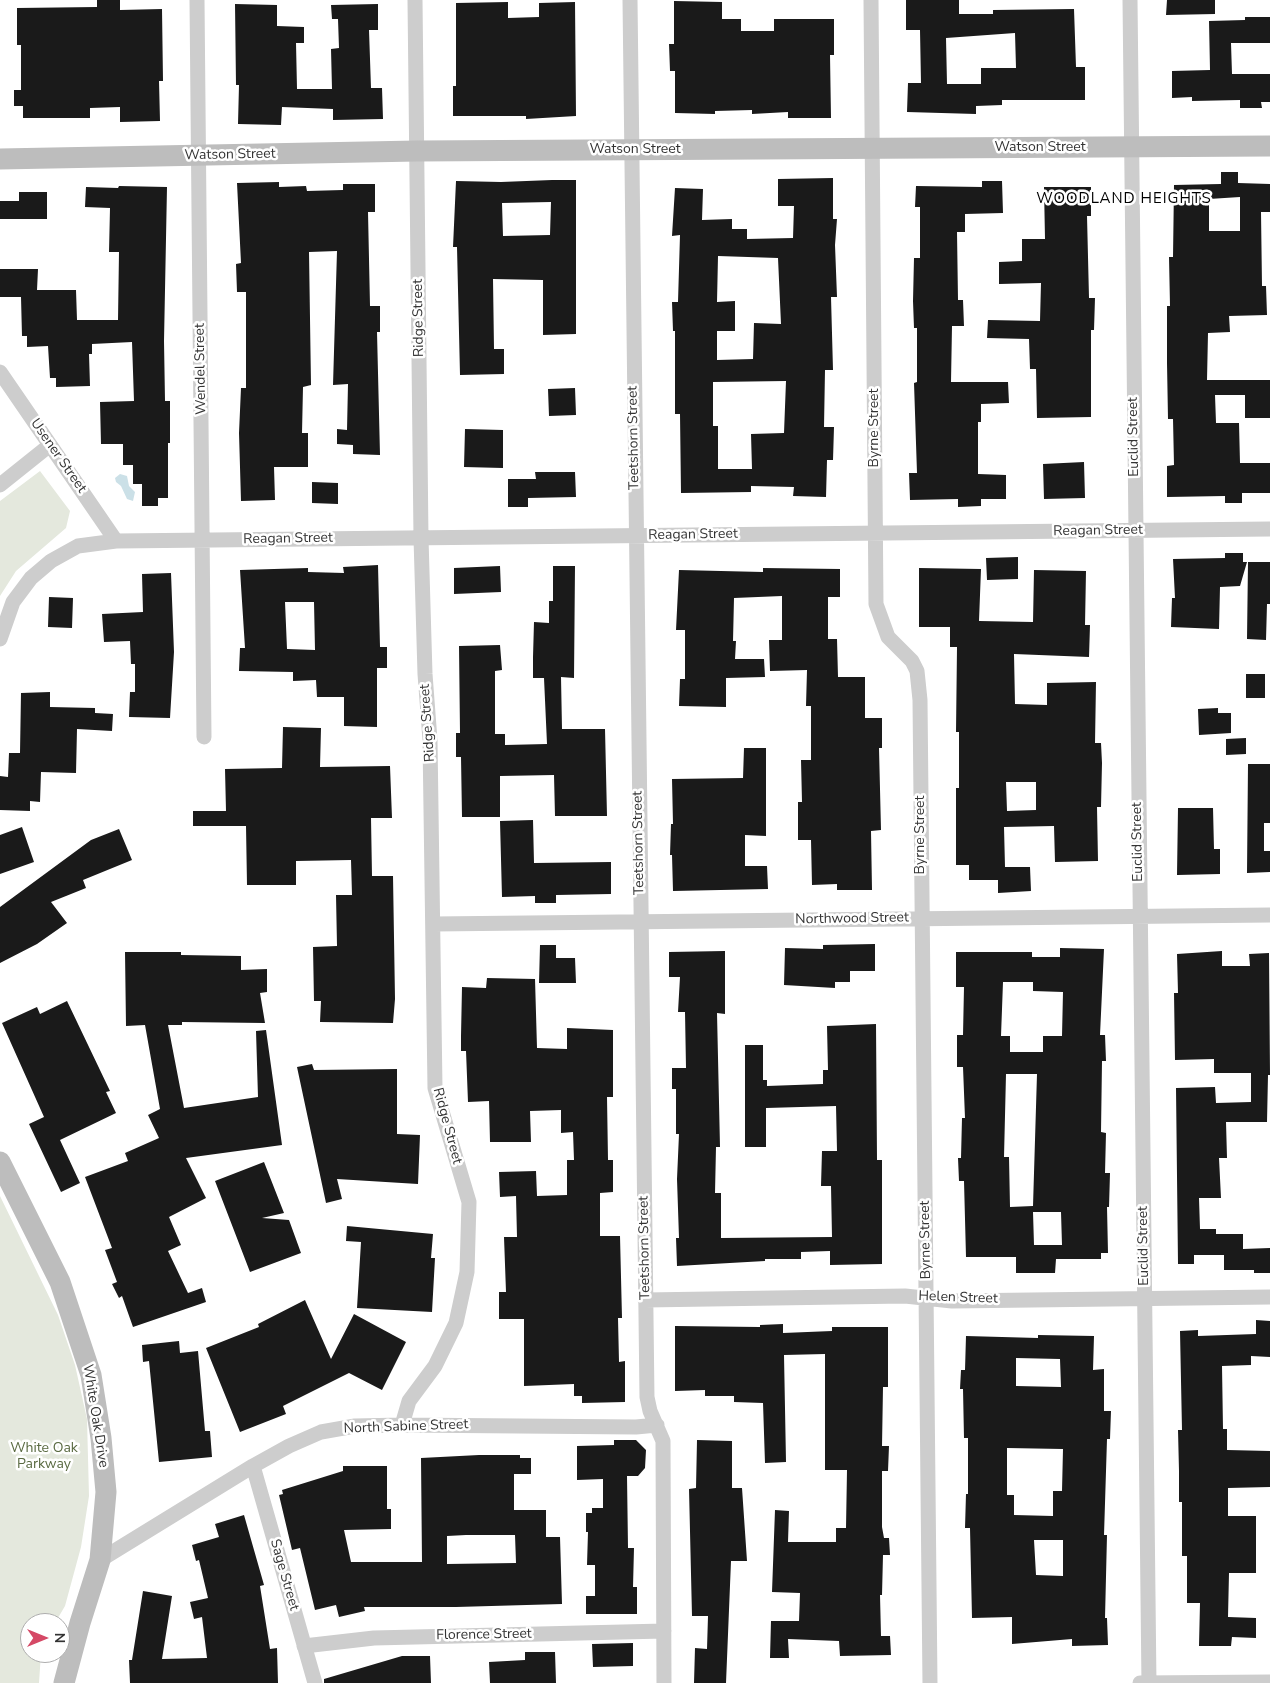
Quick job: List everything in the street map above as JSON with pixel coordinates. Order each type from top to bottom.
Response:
[{"type":"street","name":"Wendel Street","points":[[197,0],[204,737]]},
{"type":"street","name":"Ridge Street","points":[[402,1425],[409,1401],[436,1366],[456,1323],[467,1272],[469,1202],[434,1088],[434,924],[430,740],[425,674],[421,538],[415,0]]},
{"type":"street","name":"Teetshorn Street","points":[[630,0],[645,1300],[647,1397],[650,1411],[663,1441],[664,1683]]},
{"type":"street","name":"Byrne Street","points":[[871,0],[876,604],[888,637],[912,661],[920,682],[930,1683]]},
{"type":"street","name":"Euclid Street","points":[[1130,0],[1149,1683]]},
{"type":"street","name":"Watson Street","points":[[0,159],[417,151],[1270,146]]},
{"type":"street","name":"Usener Street","points":[[0,372],[116,541]]},
{"type":"street","points":[[0,485],[50,445]]},
{"type":"street","name":"Reagan Street","points":[[0,638],[13,602],[31,578],[51,561],[78,546],[116,541],[1270,529]]},
{"type":"street","name":"Northwood Street","points":[[434,924],[1270,915]]},
{"type":"street","name":"White Oak Drive","points":[[0,1162],[60,1282],[91,1375],[106,1492],[100,1560],[64,1683]]},
{"type":"street","name":"Helen Street","points":[[645,1300],[905,1296],[952,1301],[1270,1297]]},
{"type":"street","name":"North Sabine Street","points":[[100,1560],[254,1466],[289,1446],[321,1432],[355,1426],[402,1425],[636,1427],[657,1425]]},
{"type":"street","name":"Sage Street","points":[[254,1466],[315,1683]]},
{"type":"street","name":"Florence Street","points":[[304,1646],[374,1638],[664,1632]]},
{"type":"street","points":[[1138,1683],[1270,1682]]},
{"type":"green space","points":[[40,471],[70,511],[66,528],[16,571],[0,596],[0,501]]},
{"type":"green space","name":"White Oak Parkway","points":[[0,1196],[58,1315],[75,1365],[87,1419],[89,1496],[81,1547],[65,1606],[61,1613],[20,1613],[20,1663],[40,1663],[39,1683],[0,1683]]},
{"type":"water","points":[[120,474],[127,476],[129,486],[135,492],[133,501],[127,499],[121,486],[116,482],[115,478]]},
{"type":"building","points":[[97,0],[120,0],[120,10],[162,9],[163,81],[159,81],[160,121],[120,122],[120,107],[90,108],[90,118],[23,118],[23,106],[14,106],[14,90],[21,90],[21,45],[17,45],[17,8],[97,7]]},
{"type":"building","points":[[906,0],[959,0],[959,14],[993,14],[993,10],[1074,9],[1076,67],[1085,67],[1085,100],[1002,100],[1002,105],[976,106],[976,114],[907,112],[908,83],[921,83],[920,30],[906,30]],"holes":[[[1015,33],[1016,68],[981,68],[981,84],[947,84],[946,38]]]},
{"type":"building","points":[[1167,0],[1215,0],[1215,14],[1166,15]]},
{"type":"building","points":[[674,1],[722,2],[722,19],[741,19],[741,31],[774,31],[774,19],[834,19],[834,55],[830,55],[831,118],[788,118],[788,112],[752,114],[752,110],[715,111],[715,114],[675,113],[675,71],[670,71],[669,44],[674,44]]},
{"type":"building","points":[[508,2],[508,18],[539,17],[539,3],[575,2],[576,116],[526,119],[526,116],[453,116],[453,86],[456,86],[456,3]]},
{"type":"building","points":[[235,4],[277,5],[277,26],[304,27],[304,43],[296,43],[297,89],[332,89],[331,49],[339,48],[338,19],[332,19],[331,5],[378,4],[378,30],[369,30],[371,88],[382,88],[383,119],[333,120],[333,109],[282,107],[281,125],[238,124],[239,85],[236,85]]},
{"type":"building","points":[[1245,17],[1270,17],[1270,43],[1231,43],[1232,74],[1270,74],[1270,102],[1261,102],[1262,108],[1240,108],[1240,100],[1192,101],[1192,97],[1172,98],[1172,71],[1210,70],[1209,21],[1245,20]]},
{"type":"building","points":[[1221,172],[1238,172],[1238,183],[1270,184],[1270,212],[1261,212],[1262,286],[1266,286],[1267,315],[1229,316],[1230,332],[1208,333],[1207,380],[1270,380],[1270,418],[1245,418],[1245,395],[1215,395],[1216,423],[1239,423],[1240,463],[1270,463],[1270,493],[1242,493],[1242,503],[1225,503],[1225,496],[1167,497],[1167,466],[1174,465],[1173,419],[1168,419],[1167,306],[1170,306],[1169,257],[1173,257],[1174,185],[1221,184]],"holes":[[[1240,197],[1240,231],[1209,231],[1209,199]]]},
{"type":"building","points":[[833,178],[833,219],[837,219],[835,245],[837,297],[831,297],[833,370],[825,370],[824,427],[834,427],[833,460],[827,460],[826,497],[793,496],[794,487],[751,486],[751,492],[681,493],[680,414],[675,414],[675,331],[673,331],[672,302],[678,302],[680,235],[672,236],[675,188],[703,189],[702,220],[732,219],[732,229],[747,229],[747,239],[793,238],[794,206],[778,206],[778,179]],"holes":[[[718,256],[778,258],[781,324],[754,323],[753,359],[717,360],[717,331],[735,331],[735,301],[717,302]],[[786,381],[784,433],[751,434],[752,469],[718,469],[718,426],[713,426],[713,382]]]},
{"type":"building","points":[[576,180],[576,334],[543,335],[543,280],[493,279],[494,349],[504,349],[504,374],[460,375],[457,247],[453,247],[456,181]],"holes":[[[551,202],[550,235],[503,236],[502,203]]]},
{"type":"building","points":[[982,181],[1002,181],[1003,213],[965,214],[965,232],[957,232],[958,300],[963,300],[964,326],[952,326],[951,382],[1008,382],[1009,403],[981,404],[981,422],[978,422],[978,474],[1006,475],[1006,499],[981,499],[981,506],[958,507],[958,499],[910,500],[909,473],[917,473],[914,383],[917,382],[917,328],[914,328],[913,301],[914,258],[920,258],[920,207],[915,207],[916,186],[982,187]]},
{"type":"building","points":[[279,182],[279,187],[306,186],[307,191],[343,190],[343,184],[375,184],[375,212],[368,212],[370,306],[380,306],[380,332],[377,332],[380,455],[353,454],[353,445],[337,444],[337,429],[347,430],[348,384],[333,385],[337,251],[309,252],[311,385],[303,387],[302,433],[308,433],[308,467],[274,467],[275,500],[241,501],[239,433],[241,388],[246,388],[246,292],[237,292],[236,264],[241,263],[237,183]]},
{"type":"building","points":[[119,186],[167,187],[164,341],[165,401],[170,401],[170,443],[168,443],[168,498],[158,498],[158,506],[142,506],[142,484],[133,484],[133,465],[123,465],[123,444],[101,444],[100,402],[134,401],[132,342],[92,344],[92,354],[89,354],[90,386],[56,387],[56,378],[50,378],[48,346],[27,347],[27,336],[22,336],[21,297],[0,297],[0,269],[38,269],[37,290],[76,290],[77,320],[118,320],[119,252],[109,252],[110,208],[85,207],[86,187],[118,188]]},
{"type":"building","points":[[1044,187],[1091,187],[1091,216],[1087,216],[1089,298],[1095,298],[1094,330],[1091,330],[1091,417],[1037,418],[1036,369],[1030,369],[1029,339],[987,338],[988,320],[1040,321],[1041,283],[999,284],[999,262],[1022,261],[1022,239],[1045,239]]},
{"type":"building","points":[[19,192],[47,192],[47,219],[0,219],[0,201],[19,201]]},
{"type":"building","points":[[575,388],[576,415],[549,416],[548,389]]},
{"type":"building","points":[[465,429],[503,430],[503,468],[464,467]]},
{"type":"building","points":[[1084,462],[1085,498],[1044,499],[1043,464]]},
{"type":"building","points":[[535,472],[575,472],[576,497],[528,498],[528,507],[508,507],[508,479],[536,479]]},
{"type":"building","points":[[312,482],[338,483],[338,504],[312,503]]},
{"type":"building","points":[[1225,553],[1243,553],[1243,562],[1247,562],[1240,586],[1220,587],[1219,629],[1171,627],[1172,598],[1175,598],[1173,559],[1225,558]]},
{"type":"building","points":[[1018,557],[1018,579],[987,580],[986,558]]},
{"type":"building","points":[[1248,562],[1270,562],[1270,604],[1267,604],[1266,640],[1247,639]]},
{"type":"building","points":[[378,565],[380,647],[387,647],[387,668],[377,668],[377,727],[344,726],[344,697],[317,697],[316,680],[293,681],[293,672],[239,671],[240,648],[245,648],[240,570],[308,568],[308,572],[344,573],[343,567]],"holes":[[[285,602],[314,602],[315,650],[287,649]]]},
{"type":"building","points":[[500,566],[501,592],[454,594],[454,568]]},
{"type":"building","points":[[553,566],[575,566],[574,678],[561,677],[562,729],[605,729],[607,816],[555,816],[554,775],[500,776],[500,817],[462,817],[461,757],[456,757],[456,733],[460,733],[459,646],[500,645],[502,670],[495,671],[495,734],[505,734],[505,745],[547,744],[544,678],[533,678],[534,622],[549,623],[549,601],[553,601]]},
{"type":"building","points":[[763,568],[840,569],[840,597],[828,597],[828,639],[837,639],[838,677],[865,677],[865,718],[882,718],[882,748],[879,748],[881,830],[871,831],[872,890],[837,890],[837,884],[812,885],[811,840],[798,840],[798,802],[802,802],[801,760],[811,760],[811,706],[806,706],[807,670],[770,671],[769,640],[782,640],[782,596],[734,598],[733,641],[736,641],[735,659],[764,659],[765,677],[726,678],[726,707],[679,706],[680,679],[685,679],[685,630],[676,630],[679,570],[763,572]]},
{"type":"building","points":[[919,568],[981,569],[979,621],[1033,622],[1034,570],[1086,571],[1085,625],[1090,625],[1089,657],[1014,654],[1015,704],[1047,705],[1047,683],[1096,682],[1095,743],[1101,743],[1102,763],[1101,807],[1097,807],[1098,861],[1055,862],[1054,826],[1004,827],[1005,867],[1030,867],[1031,891],[998,893],[998,880],[969,880],[969,865],[956,865],[956,788],[959,788],[959,732],[956,732],[957,647],[950,647],[950,627],[919,627]],"holes":[[[1006,782],[1036,782],[1036,810],[1007,811]]]},
{"type":"building","points":[[171,573],[174,652],[170,718],[129,717],[130,692],[135,692],[135,664],[131,664],[130,641],[104,642],[102,614],[143,612],[142,574]]},
{"type":"building","points":[[49,597],[73,598],[72,628],[48,627]]},
{"type":"building","points":[[1246,674],[1265,674],[1265,698],[1246,698]]},
{"type":"building","points":[[50,692],[50,707],[95,708],[95,713],[113,714],[112,731],[77,729],[76,773],[41,772],[40,802],[30,801],[30,811],[0,810],[0,776],[8,777],[9,753],[20,753],[21,693]]},
{"type":"building","points":[[1218,708],[1218,713],[1231,713],[1231,733],[1199,735],[1198,709]]},
{"type":"building","points":[[283,727],[321,728],[320,767],[390,766],[392,818],[371,818],[372,876],[393,876],[395,999],[393,1023],[320,1022],[321,1001],[314,1001],[313,947],[337,946],[336,895],[352,895],[351,860],[296,861],[296,885],[247,885],[246,826],[193,826],[193,811],[226,811],[225,769],[282,768]]},
{"type":"building","points":[[1246,738],[1246,754],[1226,755],[1226,739]]},
{"type":"building","points":[[744,748],[766,748],[766,836],[745,835],[745,866],[767,866],[768,889],[673,891],[672,855],[670,855],[671,824],[673,824],[672,779],[743,778]]},
{"type":"building","points":[[1248,764],[1270,764],[1270,823],[1264,823],[1264,851],[1270,851],[1270,872],[1247,873]]},
{"type":"building","points":[[1178,808],[1213,808],[1214,849],[1220,849],[1220,874],[1177,875]]},
{"type":"building","points":[[533,820],[534,863],[611,862],[611,894],[556,895],[556,903],[535,903],[535,896],[502,897],[500,821]]},
{"type":"building","points":[[22,827],[34,862],[0,874],[0,835]]},
{"type":"building","points":[[119,829],[132,860],[83,880],[86,888],[51,902],[67,923],[37,944],[0,963],[0,907],[91,840]]},
{"type":"building","points":[[875,944],[875,971],[850,971],[850,982],[835,982],[835,988],[784,985],[785,948],[823,949],[823,945]]},
{"type":"building","points":[[540,945],[556,945],[556,958],[575,958],[576,983],[539,983]]},
{"type":"building","points":[[1060,948],[1104,949],[1100,1035],[1105,1035],[1106,1061],[1102,1061],[1101,1132],[1106,1133],[1105,1173],[1110,1173],[1109,1207],[1107,1207],[1108,1253],[1101,1253],[1101,1259],[1056,1259],[1055,1273],[1016,1273],[1016,1257],[966,1257],[964,1181],[959,1181],[958,1158],[961,1158],[962,1118],[965,1118],[963,1067],[957,1067],[957,1035],[963,1035],[964,987],[956,987],[956,952],[1032,952],[1032,957],[1060,957]],"holes":[[[1003,982],[1033,982],[1033,991],[1063,992],[1062,1036],[1043,1036],[1043,1052],[1010,1052],[1010,1036],[1001,1036]],[[1006,1074],[1037,1074],[1033,1206],[1010,1207],[1009,1157],[1004,1157]],[[1033,1212],[1061,1212],[1062,1245],[1034,1245]]]},
{"type":"building","points":[[725,951],[725,1014],[717,1013],[720,1147],[716,1147],[715,1193],[721,1193],[721,1238],[832,1237],[831,1186],[821,1186],[822,1151],[837,1151],[836,1106],[766,1108],[766,1147],[745,1147],[745,1045],[763,1045],[763,1080],[767,1080],[767,1086],[823,1084],[823,1070],[828,1070],[827,1026],[876,1024],[877,1160],[882,1160],[882,1264],[830,1265],[830,1251],[801,1252],[801,1259],[765,1259],[765,1261],[677,1266],[676,1238],[679,1238],[677,1179],[679,1134],[676,1134],[676,1089],[672,1089],[672,1068],[686,1068],[685,1012],[678,1012],[680,977],[669,977],[669,952]]},
{"type":"building","points":[[1222,951],[1222,966],[1250,966],[1249,954],[1269,953],[1270,1075],[1268,1075],[1267,1122],[1226,1122],[1227,1158],[1219,1158],[1221,1198],[1199,1198],[1200,1229],[1216,1229],[1216,1234],[1243,1234],[1243,1249],[1270,1248],[1270,1273],[1254,1273],[1254,1270],[1224,1270],[1224,1255],[1194,1255],[1194,1264],[1178,1264],[1176,1088],[1215,1087],[1216,1103],[1251,1102],[1251,1073],[1214,1073],[1214,1059],[1175,1060],[1174,993],[1178,993],[1177,954]]},
{"type":"building","points":[[125,952],[181,952],[181,955],[241,956],[241,970],[267,969],[267,992],[260,993],[265,1023],[182,1022],[182,1025],[168,1025],[184,1108],[258,1097],[256,1031],[266,1030],[282,1145],[186,1158],[206,1198],[169,1217],[181,1245],[168,1251],[188,1293],[202,1288],[206,1302],[133,1327],[122,1296],[119,1298],[112,1284],[117,1282],[105,1250],[112,1248],[85,1177],[128,1161],[125,1153],[159,1138],[148,1115],[160,1109],[145,1025],[126,1026]]},
{"type":"building","points":[[487,978],[535,979],[537,1048],[567,1049],[567,1028],[613,1030],[613,1097],[607,1097],[608,1160],[613,1160],[613,1192],[600,1193],[600,1236],[620,1236],[622,1318],[618,1318],[619,1362],[625,1361],[625,1402],[582,1403],[582,1396],[574,1396],[574,1384],[524,1386],[524,1319],[499,1319],[499,1292],[506,1292],[504,1237],[517,1237],[516,1196],[500,1197],[499,1172],[536,1171],[537,1196],[567,1195],[567,1160],[574,1160],[573,1132],[561,1133],[561,1110],[530,1111],[531,1142],[490,1142],[489,1101],[468,1102],[466,1051],[461,1051],[462,987],[486,988]]},
{"type":"building","points":[[67,1001],[110,1091],[106,1092],[116,1113],[60,1140],[80,1183],[61,1192],[29,1124],[44,1117],[2,1023],[37,1007],[40,1014]]},
{"type":"building","points":[[312,1064],[314,1070],[397,1069],[397,1134],[420,1135],[418,1184],[337,1179],[342,1199],[326,1203],[297,1067]]},
{"type":"building","points":[[264,1162],[284,1213],[262,1218],[289,1220],[301,1253],[250,1272],[215,1181]]},
{"type":"building","points":[[347,1226],[433,1234],[431,1258],[435,1258],[432,1312],[357,1308],[361,1242],[346,1241]]},
{"type":"building","points":[[305,1300],[331,1359],[354,1314],[406,1342],[382,1390],[349,1373],[283,1406],[286,1414],[240,1432],[206,1348],[259,1327],[258,1324]]},
{"type":"building","points":[[1256,1320],[1270,1321],[1270,1357],[1251,1356],[1251,1365],[1222,1366],[1223,1429],[1227,1429],[1227,1450],[1270,1451],[1270,1487],[1228,1488],[1228,1516],[1256,1516],[1256,1573],[1229,1573],[1228,1617],[1256,1618],[1256,1638],[1232,1637],[1231,1646],[1199,1646],[1200,1603],[1187,1603],[1187,1556],[1182,1556],[1182,1502],[1179,1502],[1178,1430],[1182,1430],[1180,1331],[1198,1330],[1198,1336],[1256,1334]]},
{"type":"building","points":[[783,1324],[783,1333],[832,1331],[832,1327],[888,1327],[888,1387],[883,1387],[882,1446],[889,1446],[888,1471],[882,1471],[882,1527],[884,1538],[889,1538],[890,1555],[883,1555],[882,1595],[880,1595],[881,1636],[890,1636],[891,1655],[840,1656],[839,1641],[788,1639],[789,1658],[770,1658],[771,1621],[799,1621],[800,1593],[772,1592],[775,1510],[789,1511],[788,1542],[836,1542],[836,1528],[846,1528],[847,1470],[825,1470],[825,1354],[784,1355],[786,1462],[765,1463],[763,1403],[734,1402],[734,1396],[705,1396],[705,1390],[675,1391],[675,1326],[760,1327],[760,1325]]},
{"type":"building","points":[[1038,1335],[1094,1336],[1093,1370],[1104,1369],[1104,1411],[1111,1411],[1110,1439],[1107,1439],[1104,1535],[1107,1535],[1105,1618],[1107,1618],[1108,1645],[1072,1646],[1072,1639],[1012,1644],[1012,1617],[972,1618],[970,1528],[965,1528],[966,1494],[968,1494],[968,1438],[964,1438],[963,1389],[960,1389],[961,1370],[965,1370],[966,1336],[1038,1338]],"holes":[[[1016,1358],[1060,1359],[1061,1387],[1016,1386]],[[1007,1448],[1063,1449],[1062,1491],[1053,1491],[1053,1516],[1014,1515],[1014,1495],[1007,1495]],[[1034,1540],[1063,1540],[1063,1576],[1036,1575]]]},
{"type":"building","points":[[179,1341],[180,1353],[198,1351],[205,1431],[210,1431],[212,1457],[159,1462],[149,1361],[143,1362],[142,1345]]},
{"type":"building","points":[[614,1440],[636,1440],[646,1450],[645,1468],[638,1476],[627,1476],[628,1548],[634,1548],[633,1587],[637,1587],[637,1614],[586,1614],[586,1596],[595,1596],[595,1565],[587,1565],[588,1532],[586,1532],[586,1513],[592,1513],[592,1508],[603,1508],[603,1479],[577,1480],[577,1446],[614,1445]]},
{"type":"building","points":[[697,1440],[732,1441],[732,1488],[742,1488],[747,1561],[731,1561],[726,1683],[694,1683],[695,1648],[707,1649],[708,1616],[692,1616],[689,1489],[696,1488]]},
{"type":"building","points":[[520,1455],[520,1458],[531,1458],[531,1474],[514,1474],[514,1510],[546,1510],[546,1537],[560,1537],[562,1604],[364,1607],[365,1611],[339,1617],[336,1605],[315,1610],[300,1548],[292,1550],[279,1495],[283,1494],[282,1490],[343,1471],[343,1466],[387,1466],[387,1509],[391,1509],[391,1529],[344,1530],[351,1562],[422,1562],[421,1458]],"holes":[[[515,1535],[516,1563],[447,1564],[447,1536]]]},
{"type":"building","points":[[244,1515],[264,1585],[260,1586],[270,1649],[277,1648],[278,1683],[130,1683],[129,1660],[132,1660],[143,1591],[172,1596],[162,1659],[207,1658],[202,1617],[194,1619],[190,1602],[208,1598],[199,1560],[196,1561],[192,1545],[219,1537],[215,1524]]},
{"type":"building","points":[[633,1643],[633,1666],[593,1667],[592,1644]]},
{"type":"building","points":[[525,1652],[555,1652],[556,1683],[490,1683],[489,1662],[525,1660]]},
{"type":"building","points":[[402,1656],[430,1656],[431,1683],[324,1683],[324,1679]]},
{"type":"district","name":"WOODLAND HEIGHTS","points":[[1124,199]]}]
